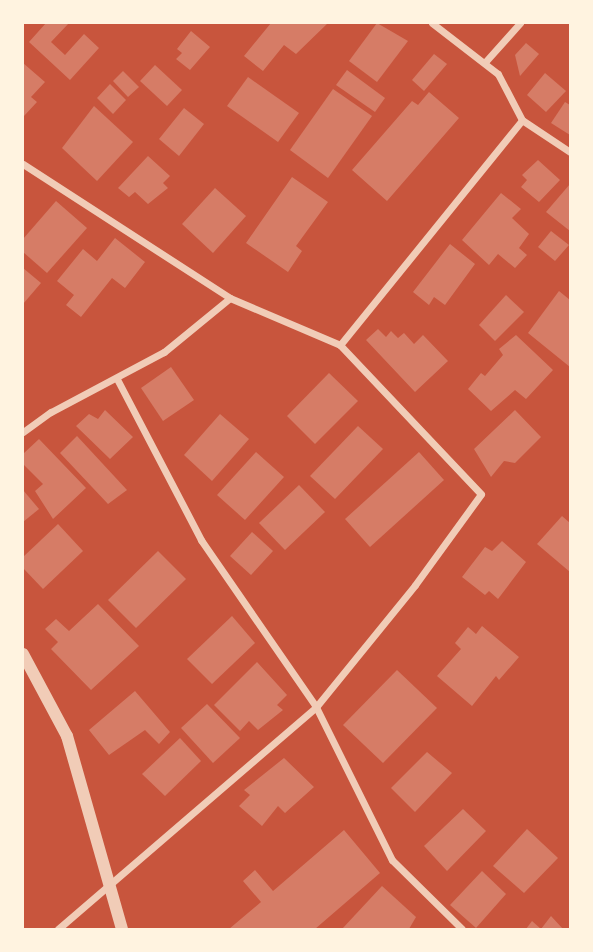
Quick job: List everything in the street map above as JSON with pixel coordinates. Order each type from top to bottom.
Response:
[{"type":"street","points":[[432,23],[486,61],[522,120],[570,152]]},
{"type":"street","points":[[486,61],[520,23]]},
{"type":"street","points":[[340,345],[522,120]]},
{"type":"street","points":[[23,164],[230,298],[340,345],[481,494],[415,585],[316,707],[109,881],[58,929]]},
{"type":"street","points":[[23,432],[51,412],[164,352],[230,298]]},
{"type":"street","points":[[117,379],[201,540],[316,707],[392,860],[462,929]]},
{"type":"street","points":[[23,654],[67,736],[122,929]]},
{"type":"building","points":[[46,23],[69,23],[51,42],[65,55],[84,34],[99,48],[70,80],[29,42]]},
{"type":"building","points":[[271,23],[328,23],[296,54],[284,45],[263,71],[244,56]]},
{"type":"building","points":[[377,23],[408,41],[377,82],[349,61]]},
{"type":"building","points":[[191,31],[210,47],[190,70],[176,59],[182,53],[177,49]]},
{"type":"building","points":[[526,43],[539,54],[520,76],[515,55]]},
{"type":"building","points":[[434,54],[447,64],[424,91],[412,80]]},
{"type":"building","points":[[23,63],[45,82],[31,97],[37,102],[24,116]]},
{"type":"building","points":[[155,65],[182,90],[167,106],[140,81]]},
{"type":"building","points":[[347,70],[385,98],[375,112],[336,85]]},
{"type":"building","points":[[123,71],[139,87],[128,97],[113,81]]},
{"type":"building","points":[[545,73],[566,91],[546,112],[527,95]]},
{"type":"building","points":[[248,77],[299,113],[278,142],[227,106]]},
{"type":"building","points":[[110,84],[126,100],[113,114],[97,98]]},
{"type":"building","points":[[333,89],[372,116],[328,178],[290,150]]},
{"type":"building","points":[[429,92],[459,118],[387,201],[352,170],[412,101],[418,105]]},
{"type":"building","points":[[565,102],[570,105],[570,135],[551,123]]},
{"type":"building","points":[[94,106],[133,142],[97,181],[62,148]]},
{"type":"building","points":[[184,108],[204,124],[179,156],[159,139]]},
{"type":"building","points":[[148,156],[170,176],[163,183],[168,188],[148,204],[135,192],[129,197],[118,188]]},
{"type":"building","points":[[538,160],[560,180],[539,202],[521,187],[527,180],[522,175]]},
{"type":"building","points":[[292,177],[328,202],[296,246],[302,251],[288,272],[246,243]]},
{"type":"building","points":[[570,184],[570,231],[546,212]]},
{"type":"building","points":[[215,188],[246,216],[213,253],[182,224]]},
{"type":"building","points":[[501,193],[521,209],[512,218],[529,234],[519,248],[527,255],[515,268],[498,254],[489,265],[462,240]]},
{"type":"building","points":[[56,201],[87,228],[47,273],[23,252],[23,239]]},
{"type":"building","points":[[551,231],[569,245],[555,261],[538,247]]},
{"type":"building","points":[[115,238],[145,262],[125,288],[112,278],[81,317],[66,305],[74,295],[57,281],[83,249],[97,261]]},
{"type":"building","points":[[450,244],[475,264],[445,305],[434,297],[429,305],[413,292]]},
{"type":"building","points":[[23,268],[41,283],[23,304]]},
{"type":"building","points":[[559,291],[570,300],[570,367],[528,333]]},
{"type":"building","points":[[506,295],[524,312],[495,341],[479,325]]},
{"type":"building","points":[[378,329],[386,337],[391,331],[398,338],[404,333],[414,344],[423,335],[448,361],[415,392],[366,340]]},
{"type":"building","points":[[516,335],[553,370],[526,399],[515,390],[491,411],[468,389],[481,373],[485,376],[503,355],[499,349]]},
{"type":"building","points":[[171,367],[194,400],[163,421],[141,388]]},
{"type":"building","points":[[329,373],[358,401],[315,444],[287,416]]},
{"type":"building","points":[[105,410],[133,437],[110,459],[76,426],[89,414],[98,419]]},
{"type":"building","points":[[515,410],[541,437],[515,463],[504,461],[491,477],[474,449]]},
{"type":"building","points":[[220,414],[249,439],[212,481],[184,455]]},
{"type":"building","points":[[358,426],[383,449],[335,499],[310,476]]},
{"type":"building","points":[[77,436],[127,490],[108,504],[60,453]]},
{"type":"building","points":[[39,439],[86,488],[53,519],[35,491],[43,484],[23,464],[23,454]]},
{"type":"building","points":[[256,452],[284,477],[245,520],[217,495]]},
{"type":"building","points":[[419,452],[444,480],[370,547],[345,519]]},
{"type":"building","points":[[299,485],[325,512],[285,550],[259,523]]},
{"type":"building","points":[[23,490],[39,509],[23,522]]},
{"type":"building","points":[[562,516],[570,523],[570,572],[537,544]]},
{"type":"building","points":[[58,524],[83,551],[43,589],[23,568],[23,557]]},
{"type":"building","points":[[252,532],[273,551],[251,575],[230,556]]},
{"type":"building","points":[[502,541],[526,562],[498,599],[489,591],[485,595],[462,577],[485,547],[492,551]]},
{"type":"building","points":[[158,551],[186,579],[136,628],[108,600]]},
{"type":"building","points":[[98,604],[139,646],[91,690],[51,649],[58,642],[45,629],[56,619],[69,631]]},
{"type":"building","points":[[232,616],[255,643],[212,684],[187,659]]},
{"type":"building","points":[[482,626],[519,657],[499,680],[496,676],[472,706],[437,676],[461,649],[455,643],[468,627],[476,634]]},
{"type":"building","points":[[257,662],[287,695],[277,705],[283,710],[258,730],[249,721],[240,731],[214,705]]},
{"type":"building","points":[[397,670],[437,708],[383,763],[343,725]]},
{"type":"building","points":[[135,691],[170,732],[159,744],[145,730],[109,755],[89,730]]},
{"type":"building","points":[[207,704],[240,738],[213,763],[181,728]]},
{"type":"building","points":[[180,738],[201,761],[165,796],[142,774]]},
{"type":"building","points":[[427,752],[452,773],[415,812],[391,788]]},
{"type":"building","points":[[284,758],[314,787],[285,813],[278,806],[262,826],[239,806],[250,795],[244,790]]},
{"type":"building","points":[[463,809],[486,831],[447,871],[424,846]]},
{"type":"building","points":[[527,829],[558,858],[524,893],[493,866]]},
{"type":"building","points":[[344,830],[380,873],[315,929],[229,929],[261,902],[243,881],[255,870],[273,891]]},
{"type":"building","points":[[482,871],[506,894],[476,928],[450,905]]},
{"type":"building","points":[[382,886],[416,917],[409,929],[342,929]]},
{"type":"building","points":[[551,916],[563,929],[541,929]]},
{"type":"building","points":[[532,921],[541,929],[526,929]]}]
